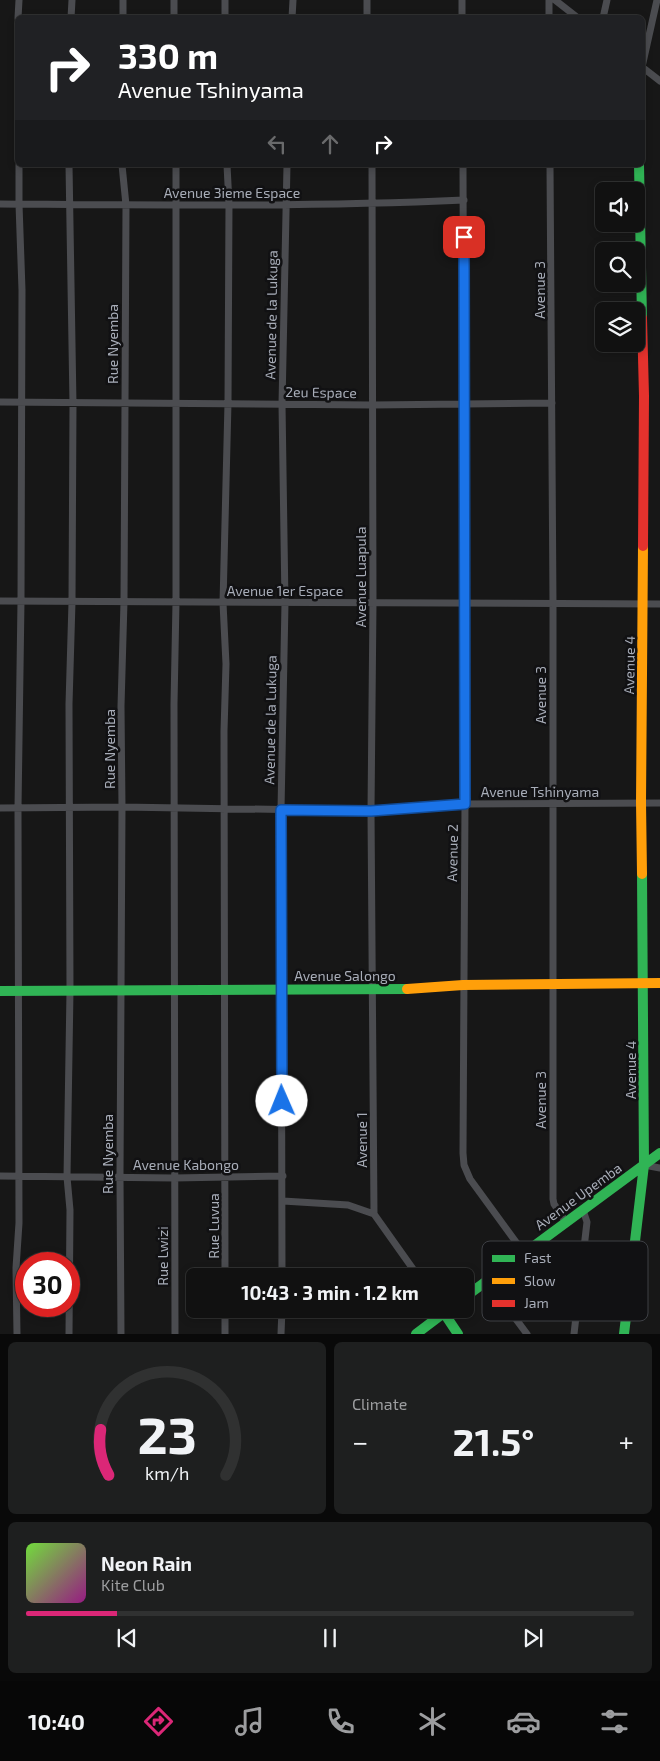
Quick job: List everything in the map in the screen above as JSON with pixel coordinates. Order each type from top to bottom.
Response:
[{"type":"street","points":[[18,15],[19,0]]},
{"type":"street","points":[[71,15],[72,0]]},
{"type":"street","points":[[123,0],[123,15]]},
{"type":"street","points":[[174,0],[174,15]]},
{"type":"street","points":[[225,0],[225,15]]},
{"type":"street","points":[[292,15],[293,0]]},
{"type":"street","points":[[367,0],[367,15]]},
{"type":"street","points":[[462,0],[462,15]]},
{"type":"street","points":[[549,0],[549,15]]},
{"type":"street","points":[[555,0],[574,15]]},
{"type":"street","points":[[604,15],[607,0]]},
{"type":"street","points":[[645,54],[657,0]]},
{"type":"street","points":[[645,69],[660,81]]},
{"type":"street","points":[[17,1334],[18,808],[22,403],[19,167]]},
{"type":"street","points":[[69,167],[73,404],[72,602],[69,704],[70,991],[67,1177],[70,1210],[69,1334]]},
{"type":"street","name":"Rue Nyemba","points":[[121,1334],[121,706],[124,602],[126,206],[122,167]]},
{"type":"street","name":"Rue Lwizi","points":[[175,1334],[174,704],[176,602],[176,167]]},
{"type":"street","name":"Rue Luvua","points":[[225,1268],[226,809],[224,731],[226,664],[224,603],[228,404],[229,204],[227,167]]},
{"type":"street","name":"Avenue de la Lukuga","points":[[282,1268],[281,810],[285,603],[282,404],[287,167]]},
{"type":"street","name":"Avenue Luapula","points":[[372,167],[373,603],[371,811],[373,990]]},
{"type":"street","name":"Avenue 2","points":[[463,167],[464,1165],[470,1179],[515,1241]]},
{"type":"street","name":"Avenue 3","points":[[550,167],[553,604],[553,1199],[554,1204],[566,1222]]},
{"type":"street","name":"Avenue 4","points":[[635,1241],[644,1165],[644,983],[641,802],[644,604],[644,396],[639,167]]},
{"type":"street","name":"Avenue 3ieme Espace","points":[[0,204],[126,206],[286,205],[464,200]]},
{"type":"street","name":"2eu Espace","points":[[0,402],[372,405],[552,403]]},
{"type":"street","name":"Avenue 1er Espace","points":[[0,602],[660,604]]},
{"type":"street","name":"Avenue Tshinyama","points":[[0,808],[122,807],[371,811],[465,804],[660,802]]},
{"type":"street","name":"Avenue Salongo","points":[[0,991],[373,990],[419,989],[463,985],[660,983]]},
{"type":"street","name":"Avenue 1","points":[[373,990],[374,1214]]},
{"type":"street","name":"Avenue Upemba","points":[[540,1241],[660,1153]]},
{"type":"street","points":[[644,1165],[660,1168]]},
{"type":"street","name":"Avenue Kabongo","points":[[0,1176],[174,1178],[282,1176]]},
{"type":"street","points":[[283,1201],[348,1205],[374,1214],[412,1268]]},
{"type":"street","points":[[583,1210],[587,1222],[585,1241]]},
{"type":"street","points":[[225,1318],[225,1334]]},
{"type":"street","points":[[281,1334],[282,1318]]},
{"type":"street","points":[[416,1334],[435,1318]]},
{"type":"street","points":[[449,1318],[458,1334]]},
{"type":"street","points":[[517,1321],[527,1334]]},
{"type":"street","points":[[574,1334],[576,1321]]},
{"type":"street","name":"Avenue 4","points":[[624,1334],[626,1321]]},
{"type":"traffic: fast","points":[[639,167],[642,302]]},
{"type":"traffic: fast","points":[[635,1241],[644,1165],[642,874]]},
{"type":"traffic: fast","points":[[0,991],[407,989]]},
{"type":"traffic: fast","points":[[541,1241],[660,1153]]},
{"type":"traffic: fast","points":[[474,1290],[482,1284]]},
{"type":"traffic: fast","points":[[416,1334],[437,1318]]},
{"type":"traffic: fast","points":[[447,1318],[458,1334]]},
{"type":"traffic: fast","points":[[624,1334],[626,1321]]},
{"type":"traffic: slow","points":[[642,874],[643,546]]},
{"type":"traffic: slow","points":[[407,989],[463,985],[660,983]]},
{"type":"traffic: jam","points":[[643,352],[643,546]]},
{"type":"route","points":[[282,1101],[281,810],[371,811],[465,804],[464,237]]}]
